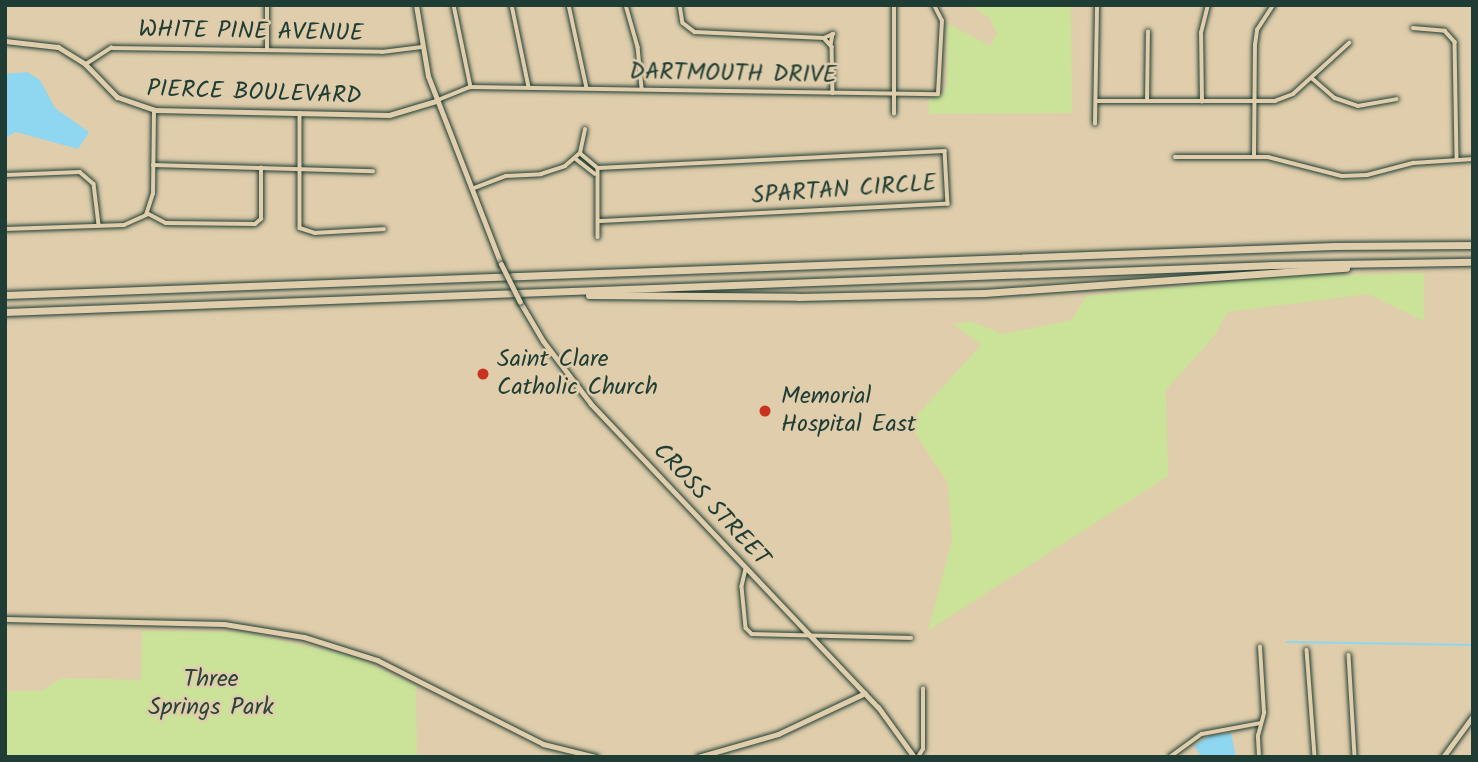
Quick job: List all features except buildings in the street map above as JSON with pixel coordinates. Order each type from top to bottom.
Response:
[{"type":"highway","points":[[5,295],[1334,246],[1473,246]]},
{"type":"highway","points":[[550,292],[905,296],[1424,262]]},
{"type":"highway","points":[[5,312],[1473,262]]},
{"type":"main road","name":"CROSS STREET","points":[[416,5],[422,47],[436,101],[501,264],[543,341],[591,404],[865,693],[916,757]]},
{"type":"main road","name":"PIERCE BOULEVARD","points":[[5,41],[46,43],[85,64],[117,97],[154,110],[389,115],[436,101]]},
{"type":"main road","points":[[5,619],[225,624],[304,637],[377,660],[543,744],[596,757]]},
{"type":"main road","points":[[698,757],[778,734],[865,693]]},
{"type":"main road","points":[[1443,757],[1473,716]]},
{"type":"street","points":[[267,5],[267,50]]},
{"type":"street","points":[[454,5],[471,87]]},
{"type":"street","points":[[512,5],[529,87]]},
{"type":"street","points":[[569,5],[587,88]]},
{"type":"street","points":[[625,5],[638,47],[642,89]]},
{"type":"street","points":[[680,5],[683,23],[695,32],[824,38],[833,34],[833,93]]},
{"type":"street","points":[[894,5],[894,114]]},
{"type":"street","name":"DARTMOUTH DRIVE","points":[[436,101],[471,87],[941,93],[942,21],[933,5]]},
{"type":"street","points":[[1095,124],[1097,5]]},
{"type":"street","points":[[1202,102],[1201,33],[1208,5]]},
{"type":"street","points":[[1254,156],[1257,30],[1273,5]]},
{"type":"street","points":[[1413,29],[1445,31],[1455,41],[1457,159]]},
{"type":"street","points":[[1147,101],[1148,32]]},
{"type":"street","points":[[824,38],[831,45]]},
{"type":"street","points":[[1096,101],[1255,102],[1285,98],[1312,78],[1349,43]]},
{"type":"street","name":"WHITE PINE AVENUE","points":[[85,64],[111,48],[382,52],[422,47]]},
{"type":"street","points":[[1312,78],[1335,98],[1358,106],[1396,99]]},
{"type":"street","points":[[5,229],[136,223],[147,213],[153,165],[154,110]]},
{"type":"street","points":[[300,113],[298,218],[302,230],[384,229]]},
{"type":"street","points":[[471,190],[506,176],[549,172],[576,159],[586,130]]},
{"type":"street","name":"SPARTAN CIRCLE","points":[[598,168],[945,150],[948,204],[598,222]]},
{"type":"street","points":[[580,153],[598,168],[595,174],[598,237]]},
{"type":"street","points":[[1175,157],[1254,156],[1342,176],[1473,159]]},
{"type":"street","points":[[576,159],[595,174]]},
{"type":"street","points":[[153,165],[373,171]]},
{"type":"street","points":[[147,213],[166,223],[256,224],[261,219],[261,168]]},
{"type":"street","points":[[5,175],[80,172],[94,184],[99,225]]},
{"type":"street","points":[[746,569],[741,577],[749,632],[911,638]]},
{"type":"street","points":[[1259,757],[1260,647]]},
{"type":"street","points":[[1307,650],[1315,757]]},
{"type":"street","points":[[1349,655],[1355,757]]},
{"type":"street","points":[[916,757],[923,749],[923,689]]},
{"type":"street","points":[[1170,757],[1202,734],[1261,723]]},
{"type":"green space","points":[[970,5],[1071,5],[1072,113],[929,114],[929,99],[941,95],[947,85],[947,23],[990,46],[997,34],[990,18]]},
{"type":"green space","points":[[1424,273],[1424,321],[1368,294],[1228,312],[1214,336],[1166,390],[1168,476],[928,631],[952,540],[948,483],[909,424],[981,345],[954,324],[970,321],[1003,334],[1072,320],[1086,296],[1284,276]]},
{"type":"green space","name":"Three Springs Park","points":[[142,631],[241,632],[353,656],[416,686],[417,757],[5,757],[5,691],[42,691],[62,678],[141,680]]},
{"type":"water","points":[[27,72],[40,80],[55,108],[89,132],[78,149],[16,132],[5,138],[5,74]]},
{"type":"water","points":[[1231,733],[1236,757],[1202,757],[1194,746],[1209,736]]},
{"type":"waterway","points":[[1287,642],[1473,645]]},
{"type":"place","name":"Saint Clare Catholic Church","points":[[483,374]]},
{"type":"place","name":"Memorial Hospital East","points":[[765,411]]}]
